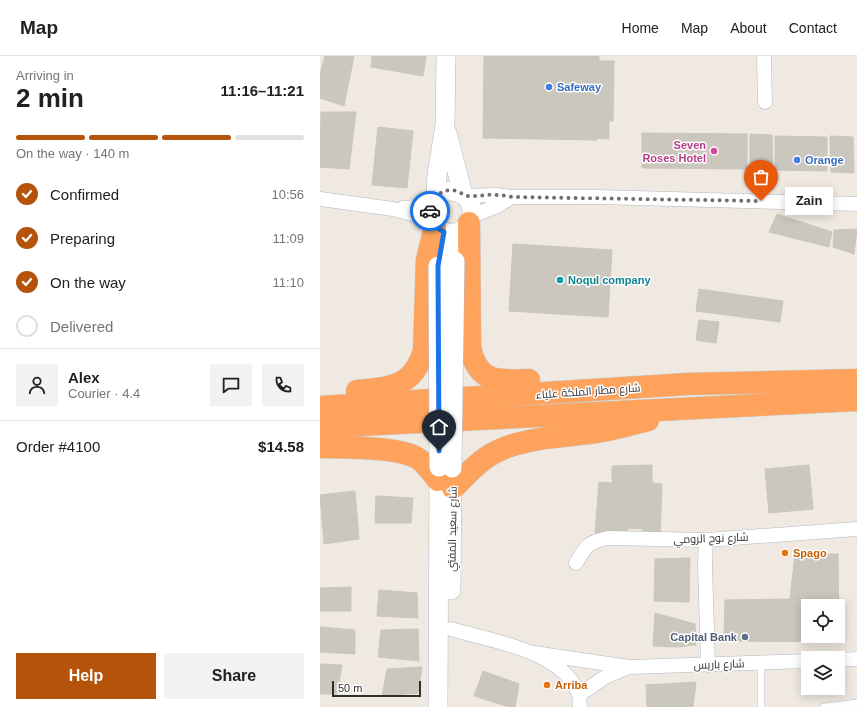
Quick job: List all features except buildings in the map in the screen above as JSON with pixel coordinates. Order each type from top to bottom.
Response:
[{"type":"highway","points":[[447,219],[473,362],[485,375],[492,379],[504,381],[634,378],[688,384]]},
{"type":"highway","points":[[320,394],[392,386],[407,378],[418,366],[424,350],[427,260],[447,219]]},
{"type":"highway","name":"شارع مطار الملكة علياء","points":[[320,407],[688,384],[857,380]]},
{"type":"highway","name":"شارع مطار الملكة علياء","points":[[320,428],[857,400]]},
{"type":"highway","points":[[320,447],[385,450],[410,455],[418,459],[426,466],[446,476],[480,462],[505,448],[530,441],[618,428],[684,408]]},
{"type":"street","points":[[446,56],[445,125],[464,195]]},
{"type":"street","points":[[764,56],[765,102]]},
{"type":"street","name":"شارع سعيد المفتي","points":[[445,125],[437,175],[447,219],[446,476],[451,629],[450,707]]},
{"type":"street","points":[[449,190],[457,191],[464,195],[470,202],[472,209],[447,219],[442,192],[449,190]]},
{"type":"street","points":[[464,195],[857,204]]},
{"type":"street","points":[[320,199],[393,209],[447,219],[497,206],[512,197]]},
{"type":"street","name":"شارع سعيد المفتي","points":[[438,707],[446,476]]},
{"type":"street","name":"شارع نوح الرومي","points":[[576,563],[585,547],[594,541],[608,538],[706,540],[857,529]]},
{"type":"street","points":[[706,540],[705,564],[708,665]]},
{"type":"street","points":[[451,629],[534,653],[548,661],[569,677],[579,701]]},
{"type":"street","name":"شارع باريس","points":[[534,653],[630,667],[801,661]]},
{"type":"street","points":[[845,660],[857,659]]},
{"type":"street","name":"شارع باريس","points":[[579,701],[605,677],[630,667]]},
{"type":"lane","points":[[761,663],[761,707]]},
{"type":"lane","points":[[824,707],[857,703]]},
{"type":"way so far","points":[[430,211],[430,206],[436,196],[449,190],[457,191],[466,196],[496,195],[512,197],[598,197],[761,201]]},
{"type":"place","name":"Safeway","points":[[549,87]]},
{"type":"place","name":"Seven Roses Hotel","points":[[714,151]]},
{"type":"place","name":"Orange","points":[[797,160]]},
{"type":"place","name":"Zain","points":[[761,201]]},
{"type":"place","name":"Noqul company","points":[[560,280]]},
{"type":"place","name":"Spago","points":[[785,553]]},
{"type":"place","name":"Capital Bank","points":[[745,637]]},
{"type":"place","name":"Arriba","points":[[547,685]]},
{"type":"route","points":[[430,211],[429,213],[432,223],[435,227],[444,232],[438,266],[439,451]]}]
